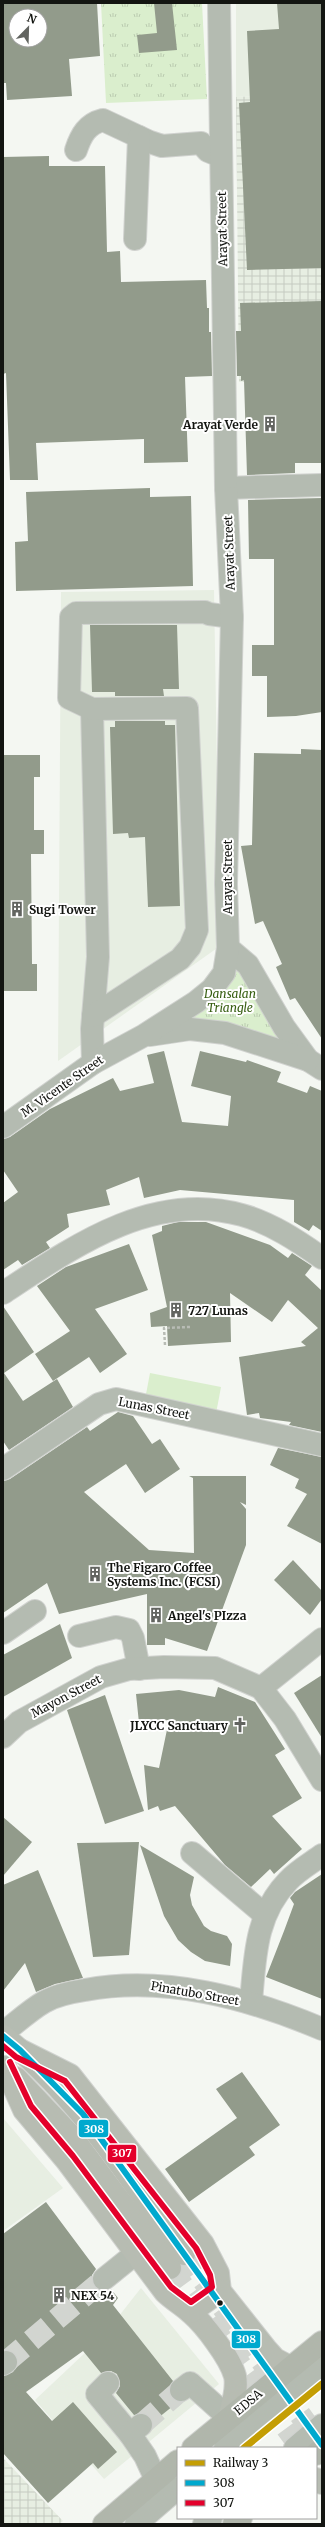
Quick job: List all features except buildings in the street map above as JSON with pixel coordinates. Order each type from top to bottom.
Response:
[{"type":"highway","name":"EDSA","points":[[195,2447],[322,2342]]},
{"type":"highway","points":[[104,2524],[177,2462]]},
{"type":"main road","points":[[3,2035],[20,2050],[83,2114],[177,2261],[72,2137],[4,2066]]},
{"type":"main road","points":[[20,2050],[70,2075],[203,2244],[218,2273],[220,2291],[275,2359],[290,2367]]},
{"type":"main road","points":[[4,2066],[24,2110],[67,2161],[135,2254],[165,2292],[178,2304],[191,2312],[219,2347],[235,2375],[235,2394],[229,2418]]},
{"type":"main road","points":[[191,2312],[220,2291]]},
{"type":"street","name":"Arayat Street","points":[[219,3],[220,156],[226,488],[232,618],[226,884],[228,948]]},
{"type":"street","points":[[76,150],[81,134],[97,122],[110,122],[139,137],[162,146],[201,143],[208,151],[220,156]]},
{"type":"street","points":[[135,239],[139,137]]},
{"type":"street","points":[[226,488],[322,485]]},
{"type":"street","points":[[93,1016],[180,959],[190,947],[197,930],[187,708],[92,709],[69,698],[72,617],[76,613],[205,612],[232,618]]},
{"type":"street","points":[[92,709],[98,957],[93,1016],[93,1063]]},
{"type":"street","points":[[228,948],[248,965],[284,1026],[315,1064]]},
{"type":"street","name":"M. Vicente Street","points":[[3,1127],[93,1063],[143,1036],[212,989],[224,973],[228,948]]},
{"type":"street","name":"M. Vicente Street","points":[[143,1036],[190,1029],[225,1033],[315,1064]]},
{"type":"street","points":[[3,1293],[92,1236],[118,1225],[174,1210],[213,1210],[242,1215],[295,1240],[322,1258]]},
{"type":"street","name":"Lunas Street","points":[[3,1468],[99,1404],[116,1399],[322,1445]]},
{"type":"street","points":[[3,1633],[35,1611]]},
{"type":"street","points":[[79,1636],[116,1627],[130,1630],[139,1669]]},
{"type":"street","points":[[261,1688],[322,1639]]},
{"type":"street","name":"Mayon Street","points":[[3,1737],[19,1722],[101,1677],[139,1669],[164,1667],[215,1668],[261,1688],[285,1719],[322,1780]]},
{"type":"street","points":[[192,1854],[265,1916]]},
{"type":"street","points":[[251,2002],[256,1944],[265,1916],[288,1881],[322,1855]]},
{"type":"street","name":"Pinatubo Street","points":[[3,2035],[44,2001],[70,1992],[104,1986],[142,1984],[157,1985],[251,2002],[322,2029]]},
{"type":"street","points":[[104,2279],[135,2254]]},
{"type":"street","points":[[226,2447],[322,2366]]},
{"type":"street","points":[[108,2383],[97,2394],[135,2430],[156,2480]]},
{"type":"street","points":[[180,2390],[190,2383],[229,2418]]},
{"type":"street","points":[[296,2447],[322,2425]]},
{"type":"street","points":[[136,2524],[177,2489]]},
{"type":"path","points":[[165,1346],[164,1328],[190,1327]]},
{"type":"shaded area","points":[[236,3],[322,3],[322,94],[236,97]]},
{"type":"shaded area","points":[[322,94],[322,380],[239,382],[236,97]]},
{"type":"shaded area","points":[[214,590],[220,946],[58,1061],[61,592]]},
{"type":"shaded area","points":[[3,2118],[63,2188],[3,2231]]},
{"type":"shaded area","points":[[141,2288],[219,2384],[104,2479],[35,2400],[104,2335]]},
{"type":"shaded area","points":[[3,2458],[63,2521],[59,2524],[3,2524]]},
{"type":"green space","points":[[101,3],[202,3],[207,99],[106,103]]},
{"type":"green space","name":"Dansalan Triangle","points":[[234,951],[287,1044],[169,1020]]},
{"type":"green space","points":[[150,1373],[221,1387],[214,1424],[143,1410]]},
{"type":"tunnel","points":[[184,2254],[322,2445]]},
{"type":"tunnel","points":[[170,2268],[300,2447]]},
{"type":"tunnel","points":[[6,2362],[104,2279]]},
{"type":"tunnel","points":[[141,2425],[181,2390]]},
{"type":"rail line","name":"3","points":[[245,2447],[322,2384]]},
{"type":"transit line","name":"308","points":[[3,2036],[20,2050],[83,2114],[322,2445]]},
{"type":"transit line","name":"307","points":[[3,2046],[16,2057],[65,2081],[196,2248],[210,2275],[212,2287],[191,2302],[171,2287],[73,2156],[31,2106],[10,2062]]},
{"type":"place","name":"Arayat Verde","points":[[270,424]]},
{"type":"place","name":"Sugi Tower","points":[[17,909]]},
{"type":"place","name":"727 Lunas","points":[[176,1310]]},
{"type":"place","name":"The Figaro Coffee Systems Inc. (FCSI)","points":[[95,1574]]},
{"type":"place","name":"Angel's PIzza","points":[[156,1615]]},
{"type":"place","name":"JLYCC Sanctuary","points":[[240,1725]]},
{"type":"place","name":"NEX 54","points":[[59,2295]]}]
